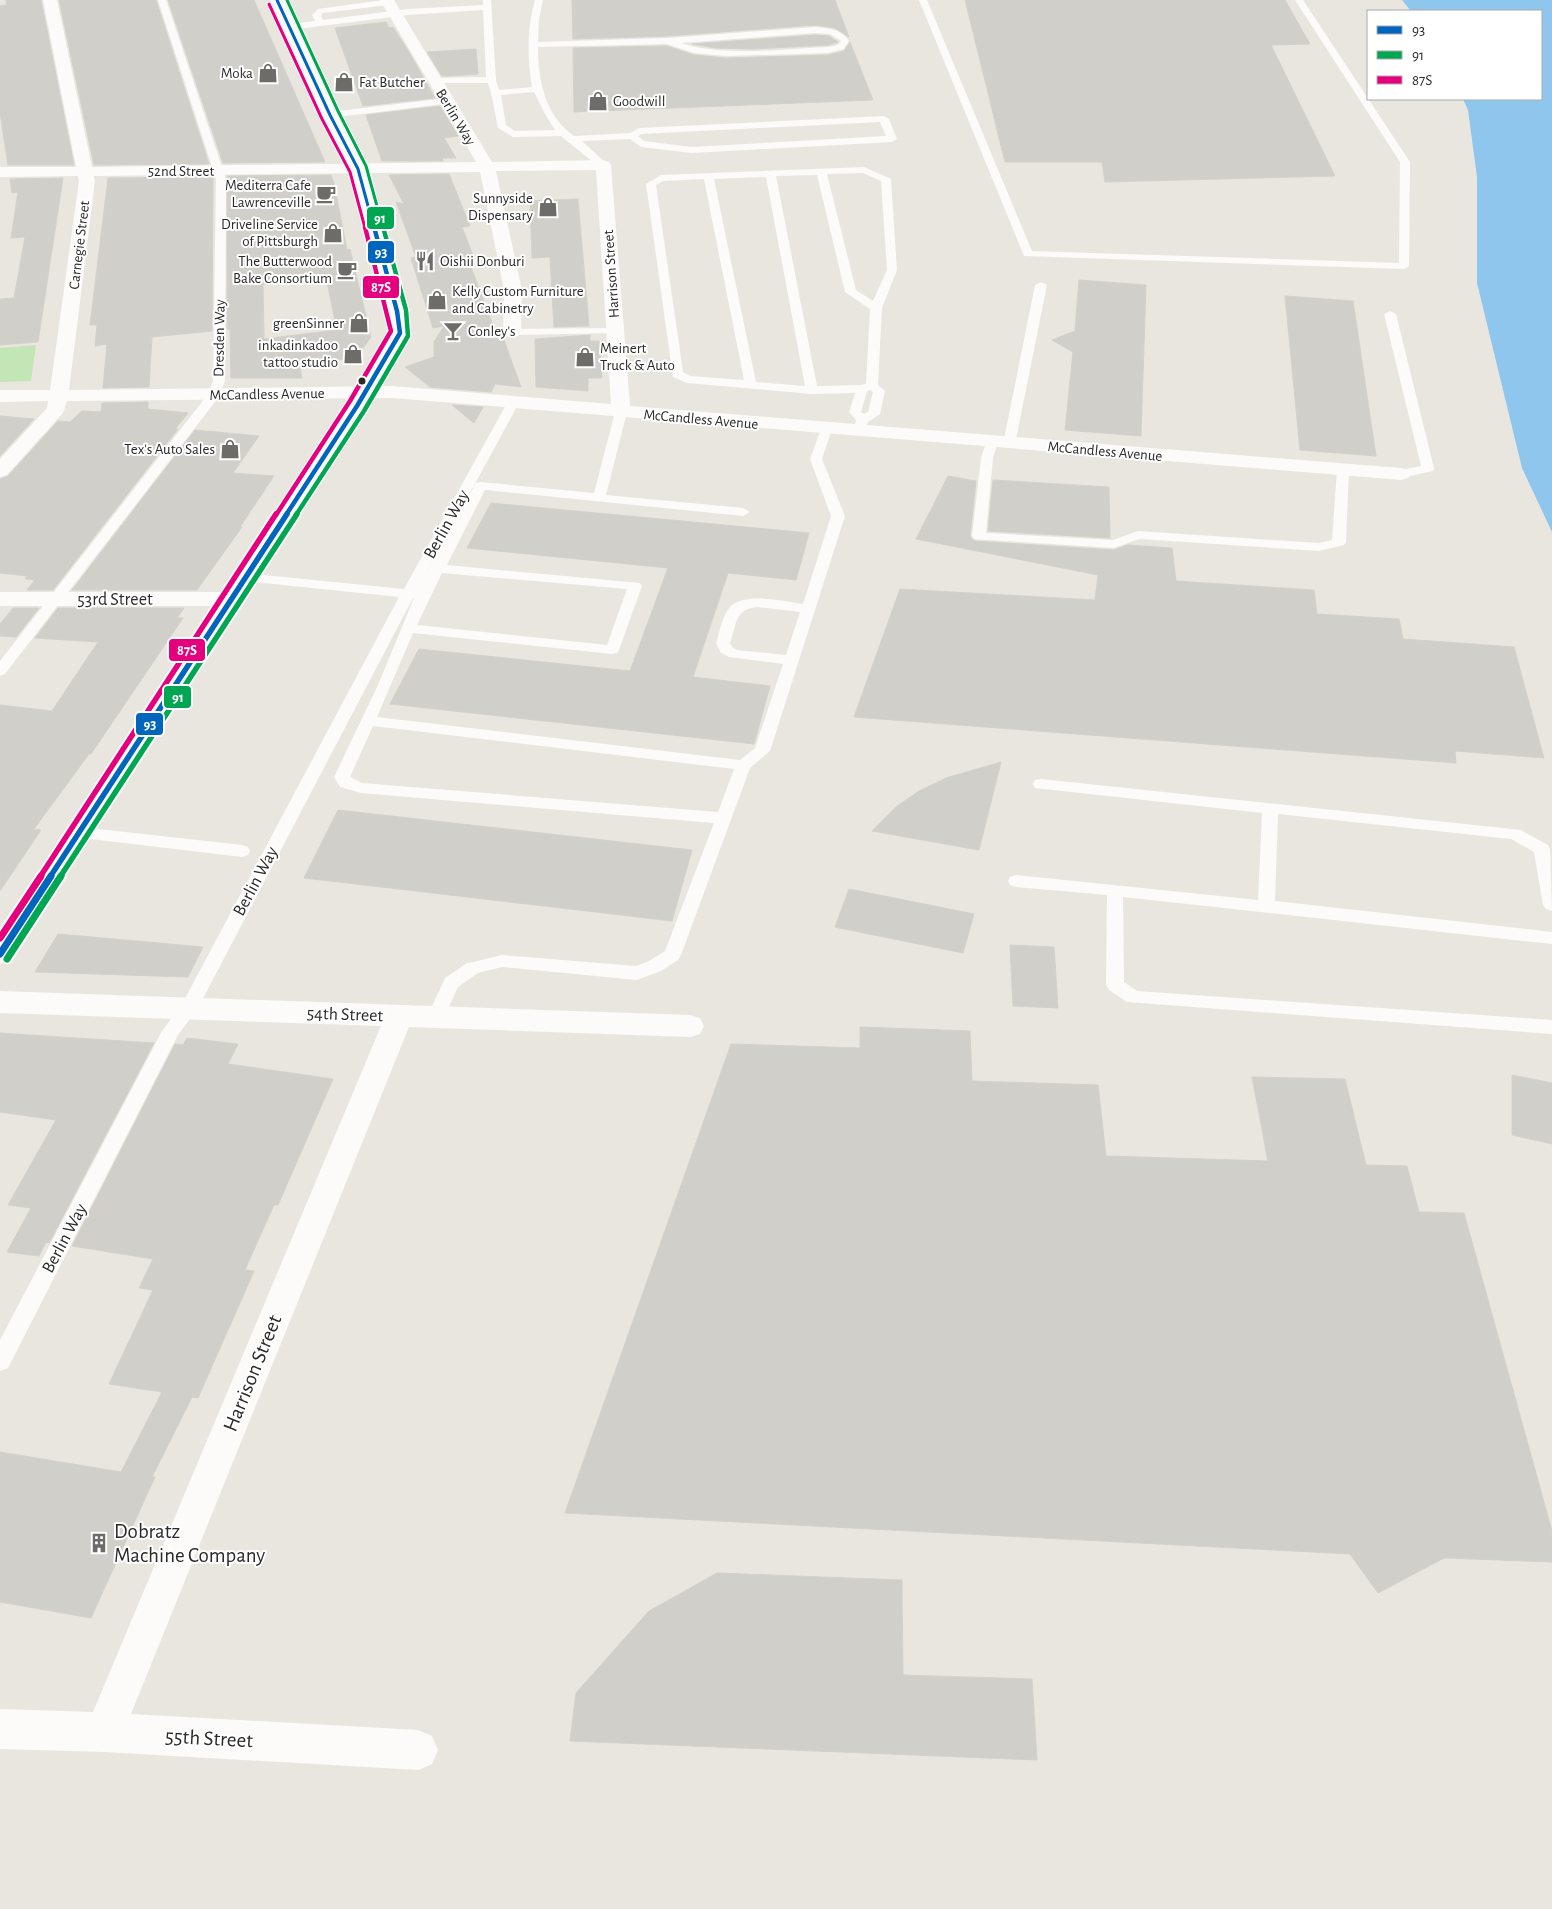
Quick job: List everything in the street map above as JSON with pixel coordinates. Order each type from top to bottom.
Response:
[{"type":"street","name":"Carnegie Street","points":[[0,471],[56,409],[87,181],[50,0]]},
{"type":"street","points":[[0,954],[365,392],[400,333],[397,311],[358,169],[330,115],[277,0]]},
{"type":"street","name":"Berlin Way","points":[[390,5],[487,167],[513,290],[512,332]]},
{"type":"street","name":"52nd Street","points":[[0,172],[218,171],[603,165]]},
{"type":"street","name":"Harrison Street","points":[[603,165],[621,412]]},
{"type":"street","name":"McCandless Avenue","points":[[0,396],[392,392],[826,429],[860,426],[996,448],[1401,474]]},
{"type":"street","name":"53rd Street","points":[[0,599],[230,599]]},
{"type":"street","name":"54th Street","points":[[0,1002],[690,1026]]},
{"type":"street","name":"Harrison Street","points":[[104,1732],[400,1015]]},
{"type":"street","name":"55th Street","points":[[0,1729],[104,1732],[418,1750]]},
{"type":"lane","name":"Dresden Way","points":[[0,671],[214,395],[219,381],[221,180],[162,0]]},
{"type":"lane","points":[[539,0],[536,6],[534,45],[537,89],[554,122],[566,136],[582,146],[591,157],[603,165]]},
{"type":"lane","points":[[923,0],[1028,254],[1404,266],[1405,162],[1300,0]]},
{"type":"lane","points":[[320,23],[316,15],[321,11],[390,5],[487,4],[491,80],[496,93],[501,126],[513,134],[566,136],[636,134],[884,119],[892,139],[692,150],[641,144],[636,134]]},
{"type":"lane","points":[[290,26],[320,23],[390,5]]},
{"type":"lane","points":[[534,45],[668,41],[815,30],[833,32],[842,36],[845,41],[841,47],[828,50],[725,53],[694,50],[668,41]]},
{"type":"lane","points":[[435,81],[491,80]]},
{"type":"lane","points":[[496,93],[537,89]]},
{"type":"lane","points":[[330,115],[448,101]]},
{"type":"lane","points":[[770,174],[661,178],[651,184],[677,374],[687,379],[812,390],[867,387],[879,391],[874,414],[860,426],[855,412],[867,387],[876,308],[892,270],[886,179],[864,170],[770,174]]},
{"type":"lane","points":[[821,172],[851,292],[876,308]]},
{"type":"lane","points":[[770,174],[812,390]]},
{"type":"lane","points":[[708,176],[750,384]]},
{"type":"lane","points":[[1041,285],[996,448],[979,536],[1114,544],[1138,535],[1319,547],[1339,542],[1343,470]]},
{"type":"lane","points":[[1390,314],[1428,468],[1401,474]]},
{"type":"lane","points":[[512,332],[615,331]]},
{"type":"lane","name":"Berlin Way","points":[[0,1360],[172,1031],[189,1008],[415,594],[513,403]]},
{"type":"lane","points":[[599,498],[621,412]]},
{"type":"lane","points":[[436,1017],[451,983],[473,968],[502,961],[637,973],[655,966],[672,955],[743,765],[762,751],[838,516],[816,459],[826,429]]},
{"type":"lane","points":[[724,818],[360,788],[346,783],[342,777],[399,656],[408,628],[415,594],[438,568],[481,486],[743,512]]},
{"type":"lane","points":[[408,628],[612,650],[635,586],[438,568]]},
{"type":"lane","points":[[245,577],[415,594]]},
{"type":"lane","points":[[791,660],[734,654],[726,650],[723,643],[736,608],[742,604],[752,603],[808,609]]},
{"type":"lane","points":[[368,721],[743,765]]},
{"type":"lane","points":[[1040,784],[1515,834],[1542,849],[1552,905]]},
{"type":"lane","points":[[1266,907],[1270,808]]},
{"type":"lane","points":[[80,833],[242,851]]},
{"type":"lane","points":[[1016,880],[1552,938]]},
{"type":"lane","points":[[1115,890],[1115,985],[1133,997],[1552,1027]]},
{"type":"green space","points":[[36,345],[31,381],[0,382],[0,348]]},
{"type":"water","points":[[1402,0],[1552,0],[1552,532],[1522,468],[1477,283],[1477,177],[1468,110],[1463,100],[1542,100],[1542,10],[1410,10]]},
{"type":"building","points":[[6,0],[41,0],[74,165],[8,165],[0,113],[0,6],[7,5]]},
{"type":"building","points":[[59,0],[156,0],[209,164],[94,165]]},
{"type":"building","points":[[168,0],[254,0],[325,162],[223,163]]},
{"type":"building","points":[[572,0],[835,0],[849,37],[835,28],[815,25],[668,36],[573,39]]},
{"type":"building","points":[[965,0],[1285,0],[1310,44],[1271,45],[1335,176],[1105,182],[1102,162],[1005,162]]},
{"type":"building","points":[[386,22],[389,28],[393,27],[435,98],[363,106],[335,28]]},
{"type":"building","points":[[815,35],[829,36],[838,42],[828,45],[753,49],[716,48],[692,44]]},
{"type":"building","points":[[850,42],[873,100],[574,112],[573,48],[667,46],[694,55],[725,58],[828,55],[844,51]]},
{"type":"building","points":[[476,49],[478,74],[451,76],[442,76],[427,52]]},
{"type":"building","points":[[440,106],[458,136],[444,138],[456,158],[442,158],[443,161],[382,161],[366,115]]},
{"type":"building","points":[[449,174],[470,226],[462,227],[474,258],[469,259],[471,267],[499,341],[504,340],[521,387],[495,384],[491,392],[430,387],[405,367],[434,357],[434,342],[444,326],[433,328],[411,258],[416,257],[396,202],[404,204],[389,175]]},
{"type":"building","points":[[331,175],[347,250],[350,249],[371,337],[356,358],[299,364],[302,378],[231,378],[230,329],[227,329],[227,176]],"holes":[[[326,278],[337,330],[264,339],[263,284]]]},
{"type":"building","points":[[213,177],[212,331],[152,337],[149,387],[103,388],[107,344],[95,346],[97,325],[90,325],[108,178]]},
{"type":"building","points":[[63,178],[38,342],[0,345],[0,299],[14,298],[25,237],[11,238],[18,192],[12,193],[10,179]]},
{"type":"building","points":[[578,199],[589,326],[554,327],[550,257],[532,258],[530,201]]},
{"type":"building","points":[[1079,280],[1146,285],[1141,436],[1065,430],[1073,352],[1052,340],[1075,331]]},
{"type":"building","points":[[1285,296],[1353,301],[1376,456],[1300,450]]},
{"type":"building","points":[[590,335],[590,341],[599,341],[602,378],[588,378],[588,391],[536,387],[535,339]]},
{"type":"building","points":[[148,402],[148,409],[188,413],[175,429],[178,429],[53,590],[27,590],[35,580],[25,579],[27,576],[0,573],[0,479],[8,476],[58,421],[70,422],[82,411],[101,412],[102,403]]},
{"type":"building","points":[[452,405],[483,407],[474,423]]},
{"type":"building","points":[[0,416],[34,419],[0,456]]},
{"type":"building","points":[[195,430],[259,436],[233,473],[274,476],[240,527],[242,527],[197,590],[72,590]]},
{"type":"building","points":[[948,476],[976,481],[970,536],[974,541],[1114,550],[1127,545],[1172,548],[1176,581],[1314,590],[1317,614],[1399,619],[1403,639],[1514,647],[1544,758],[1455,751],[1456,763],[854,717],[900,589],[1095,600],[1098,575],[916,539]]},
{"type":"building","points":[[993,480],[1109,487],[1110,538],[988,531]]},
{"type":"building","points":[[491,503],[809,533],[796,580],[728,573],[693,677],[770,686],[754,744],[390,704],[419,649],[630,671],[668,568],[467,548]]},
{"type":"building","points":[[13,608],[39,608],[16,637],[0,636],[0,624]]},
{"type":"building","points":[[58,608],[184,608],[177,618],[183,618],[91,754],[89,754],[34,829],[41,830],[0,891],[0,705],[52,711],[98,642],[35,638]]},
{"type":"building","points":[[1001,762],[979,850],[872,831],[896,807],[919,791],[946,778]]},
{"type":"building","points":[[338,810],[692,850],[672,921],[304,878]]},
{"type":"building","points":[[849,889],[974,914],[963,953],[835,927]]},
{"type":"building","points":[[58,934],[203,947],[188,977],[35,972]]},
{"type":"building","points":[[1010,945],[1054,947],[1058,1008],[1013,1006]]},
{"type":"building","points":[[860,1027],[970,1031],[972,1081],[1098,1085],[1106,1156],[1268,1161],[1252,1077],[1345,1079],[1366,1165],[1407,1166],[1419,1212],[1464,1213],[1552,1531],[1552,1562],[1444,1558],[1378,1593],[1350,1554],[565,1513],[731,1044],[860,1048]]},
{"type":"building","points":[[0,1033],[154,1043],[49,1243],[46,1242],[39,1256],[7,1252],[31,1208],[8,1205],[56,1120],[0,1112]]},
{"type":"building","points":[[187,1038],[238,1044],[228,1064],[333,1079],[278,1205],[274,1205],[245,1270],[254,1271],[198,1398],[192,1397],[152,1477],[155,1477],[91,1618],[0,1602],[0,1452],[121,1472],[162,1392],[109,1384],[153,1290],[139,1288],[153,1259],[72,1246],[175,1044],[183,1045]]},
{"type":"building","points":[[1512,1075],[1552,1083],[1552,1144],[1512,1135]]},
{"type":"building","points":[[717,1573],[902,1580],[903,1675],[1032,1679],[1037,1760],[570,1741],[576,1693],[649,1611]]},
{"type":"transit line","name":"93","points":[[0,954],[357,406],[400,333],[397,311],[358,169],[330,115],[277,0]]},
{"type":"transit line","name":"91","points":[[7,959],[364,411],[408,336],[406,310],[366,166],[338,111],[287,0]]},
{"type":"transit line","name":"87S","points":[[0,938],[350,401],[391,331],[388,313],[350,172],[322,119],[269,4]]},
{"type":"place","name":"Moka","points":[[268,73]]},
{"type":"place","name":"Fat Butcher","points":[[344,82]]},
{"type":"place","name":"Goodwill","points":[[598,101]]},
{"type":"place","name":"Mediterra Cafe Lawrenceville","points":[[326,194]]},
{"type":"place","name":"Sunnyside Dispensary","points":[[548,207]]},
{"type":"place","name":"Driveline Service of Pittsburgh","points":[[333,233]]},
{"type":"place","name":"Oishii Donburi","points":[[425,261]]},
{"type":"place","name":"The Butterwood Bake Consortium","points":[[347,270]]},
{"type":"place","name":"Kelly Custom Furniture and Cabinetry","points":[[437,300]]},
{"type":"place","name":"greenSinner","points":[[359,323]]},
{"type":"place","name":"Conley's","points":[[453,331]]},
{"type":"place","name":"inkadinkadoo tattoo studio","points":[[353,354]]},
{"type":"place","name":"Meinert Truck & Auto","points":[[585,357]]},
{"type":"place","name":"Tex's Auto Sales","points":[[230,449]]},
{"type":"place","name":"Dobratz Machine Company","points":[[99,1543]]}]
